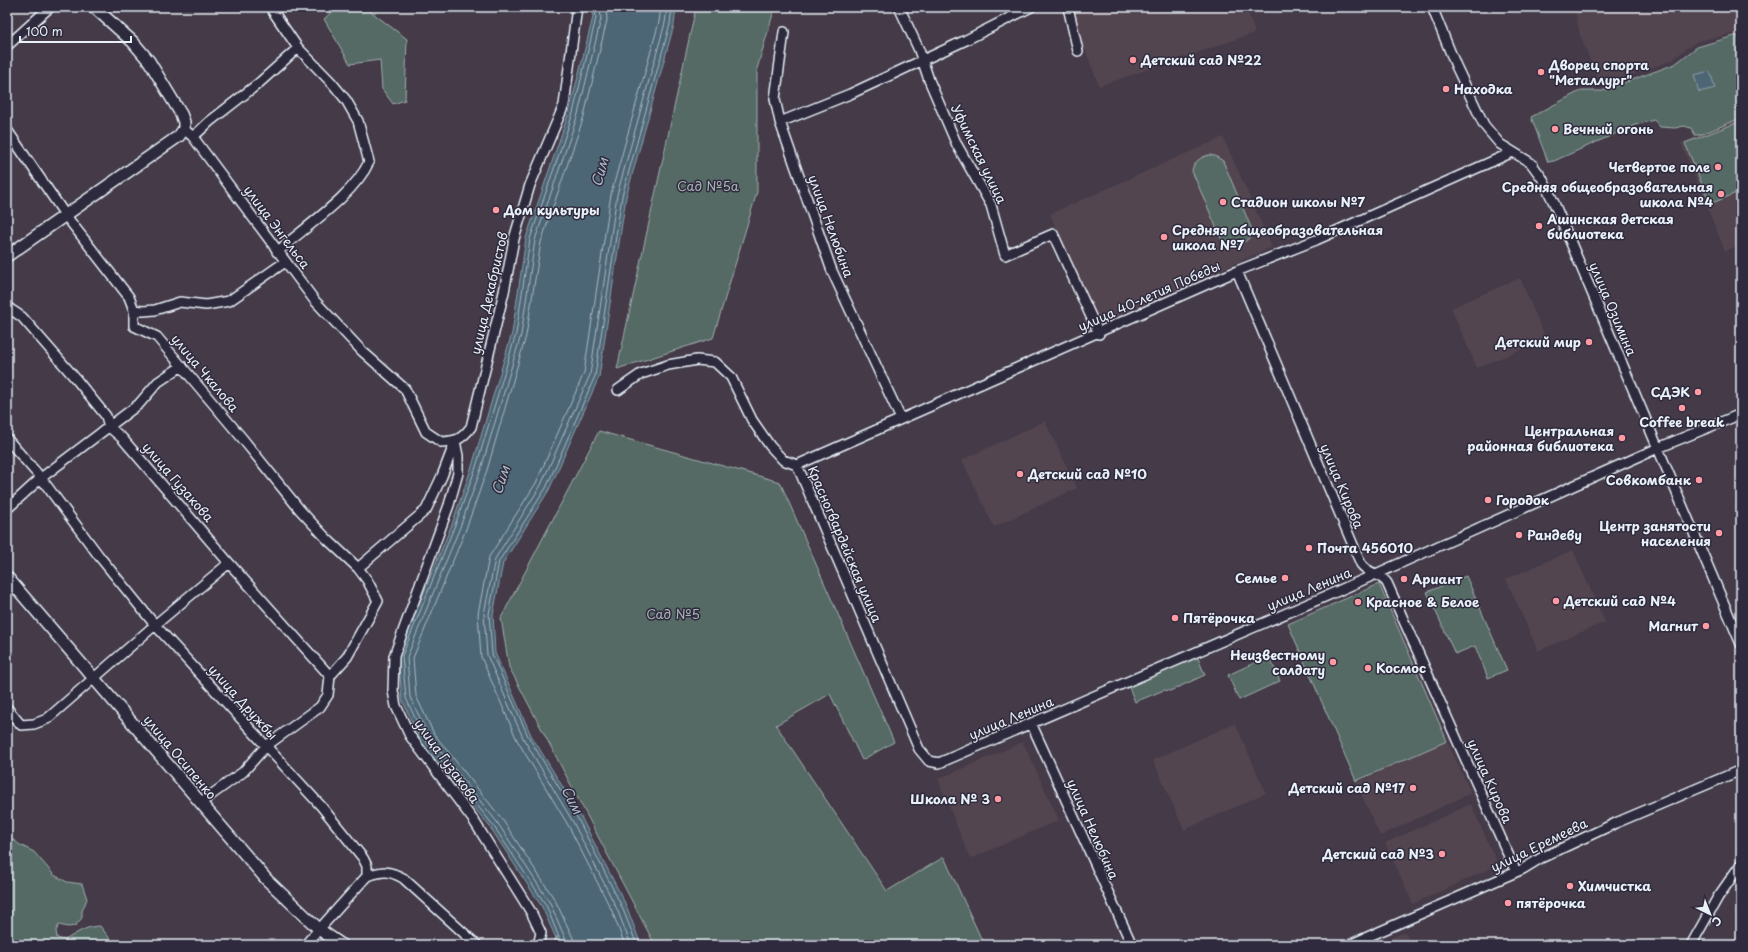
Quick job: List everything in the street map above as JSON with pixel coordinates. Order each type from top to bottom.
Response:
[{"type":"main road","points":[[7,256],[179,136],[184,129],[184,122],[181,114],[149,61],[133,42],[94,7]]},
{"type":"main road","name":"улица Осипенко","points":[[7,577],[267,880],[320,930],[342,945]]},
{"type":"street","points":[[7,46],[50,7]]},
{"type":"street","points":[[270,7],[298,48],[332,82],[346,100],[358,121],[369,162],[363,174],[350,189],[277,252]]},
{"type":"street","name":"улица Декабристов","points":[[455,441],[464,437],[471,426],[504,292],[514,239],[530,185],[564,105],[577,7]]},
{"type":"street","name":"Уфимская улица","points":[[899,7],[923,60],[929,80],[957,146],[991,206],[1005,255],[1053,234],[1099,334]]},
{"type":"street","points":[[780,122],[850,94],[997,25],[1031,7]]},
{"type":"street","points":[[1068,7],[1078,51]]},
{"type":"street","name":"улица Озимина","points":[[1432,7],[1456,66],[1484,125],[1492,136],[1513,152],[1531,163],[1542,178],[1554,203],[1741,644]]},
{"type":"street","name":"улица Нелюбина","points":[[784,32],[774,100],[780,122],[832,271],[901,419]]},
{"type":"street","points":[[193,137],[209,122],[259,84],[298,48]]},
{"type":"street","name":"улица Энгельса","points":[[184,129],[193,137],[277,252],[315,301],[362,351],[406,389],[426,432],[441,442],[455,441]]},
{"type":"street","name":"улица Чкалова","points":[[7,130],[66,216],[130,297],[134,310],[134,326],[157,337],[300,510],[327,539],[358,568],[367,580],[378,600],[347,657],[330,676]]},
{"type":"street","name":"улица 40-летия Победы","points":[[797,465],[1099,334],[1237,271],[1316,240],[1513,152]]},
{"type":"street","points":[[134,310],[155,310],[180,302],[206,305],[229,301],[285,262]]},
{"type":"street","name":"улица Кирова","points":[[1237,271],[1361,564],[1365,569],[1382,576],[1387,583],[1516,872]]},
{"type":"street","name":"улица Гузакова","points":[[7,307],[22,317],[106,416],[109,427],[122,438],[166,487],[229,563],[330,676]]},
{"type":"street","name":"Красногвардейская улица","points":[[618,390],[641,374],[668,366],[697,360],[715,362],[731,377],[752,420],[770,446],[783,460],[797,465],[919,749],[929,761]]},
{"type":"street","points":[[7,509],[42,478],[139,404],[158,382],[182,366]]},
{"type":"street","name":"улица Ленина","points":[[929,761],[939,763],[1376,574],[1658,448],[1741,414]]},
{"type":"street","name":"улица Дружбы","points":[[7,439],[42,478],[99,556],[155,625],[321,806],[363,858],[367,866],[367,876]]},
{"type":"street","points":[[358,568],[426,510],[442,476],[455,441]]},
{"type":"street","name":"улица Гузакова","points":[[455,441],[458,456],[458,473],[449,505],[394,656],[393,692],[396,706],[410,736],[460,800],[531,912],[541,933],[538,945]]},
{"type":"street","points":[[7,708],[21,725],[34,724],[47,719],[229,563]]},
{"type":"street","points":[[200,803],[243,772],[266,746],[320,707],[328,695],[330,676]]},
{"type":"street","name":"улица Нелюбина","points":[[1031,723],[1132,945]]},
{"type":"street","name":"улица Еремеева","points":[[1349,945],[1516,872],[1541,858],[1612,825],[1741,770]]},
{"type":"street","points":[[1691,945],[1718,898],[1741,864]]},
{"type":"street","points":[[305,945],[367,876],[380,872],[391,872],[402,878],[477,945]]},
{"type":"shaded area","name":"Детский сад №22","points":[[1069,7],[1246,7],[1255,33],[1099,86]]},
{"type":"shaded area","points":[[1574,7],[1741,7],[1741,32],[1698,41],[1684,50],[1673,60],[1604,85],[1596,75],[1580,35]]},
{"type":"shaded area","name":"Четвертое поле","points":[[1741,118],[1741,245],[1725,251],[1681,143]]},
{"type":"shaded area","name":"Средняя общеобразовательная школа №7","points":[[1223,137],[1272,247],[1098,324],[1050,214]]},
{"type":"shaded area","points":[[1520,278],[1546,339],[1477,368],[1451,308]]},
{"type":"shaded area","name":"Детский сад №10","points":[[1045,421],[1077,488],[994,527],[962,460]]},
{"type":"shaded area","name":"Детский сад №4","points":[[1573,550],[1605,622],[1538,651],[1506,579]]},
{"type":"shaded area","points":[[1235,723],[1266,793],[1184,830],[1153,760]]},
{"type":"shaded area","name":"Детский сад №17","points":[[1447,741],[1471,793],[1380,836],[1356,783]]},
{"type":"shaded area","name":"Школа № 3","points":[[1023,742],[1059,820],[970,859],[938,779]]},
{"type":"shaded area","name":"Детский сад №3","points":[[1471,804],[1498,865],[1413,904],[1385,843]]},
{"type":"shaded area","points":[[1405,932],[1411,945],[1375,945]]},
{"type":"green space","points":[[337,7],[366,8],[407,39],[405,100],[393,104],[382,89],[380,60],[350,64],[324,19]]},
{"type":"green space","name":"Сад №5а","points":[[696,7],[775,7],[757,69],[757,192],[713,338],[617,369]]},
{"type":"green space","points":[[1734,36],[1741,36],[1741,118],[1700,135],[1695,135],[1691,128],[1684,126],[1675,128],[1660,127],[1654,120],[1635,125],[1554,161],[1548,162],[1531,117],[1580,91],[1602,91],[1675,64],[1697,47]]},
{"type":"green space","name":"Четвертое поле","points":[[1741,121],[1741,191],[1710,204],[1685,143]]},
{"type":"green space","name":"Стадион школы №7","points":[[1209,155],[1215,156],[1223,161],[1253,232],[1245,242],[1241,244],[1232,245],[1223,243],[1192,171],[1198,160]]},
{"type":"green space","name":"Сад №5","points":[[599,431],[780,482],[894,742],[862,760],[830,694],[776,725],[887,891],[944,857],[984,945],[655,945],[509,667],[501,618]]},
{"type":"green space","points":[[1466,576],[1507,670],[1488,678],[1475,646],[1455,654],[1427,592]]},
{"type":"green space","points":[[1379,584],[1447,741],[1356,781],[1288,624]]},
{"type":"green space","points":[[1197,656],[1205,675],[1170,691],[1164,690],[1135,702],[1128,685]]},
{"type":"green space","points":[[1269,656],[1280,681],[1239,700],[1228,675]]},
{"type":"green space","points":[[7,835],[20,845],[34,852],[54,875],[67,882],[82,884],[87,899],[82,911],[82,918],[75,926],[68,927],[59,925],[56,931],[57,938],[65,940],[78,932],[95,926],[100,926],[115,945],[7,945]]},
{"type":"water","name":"Сим","points":[[591,7],[676,7],[674,25],[626,197],[599,377],[549,490],[503,563],[493,615],[495,653],[531,735],[581,817],[626,905],[641,945],[559,945],[542,907],[490,827],[421,742],[402,699],[398,655],[452,524],[472,466],[512,333],[526,238],[569,112],[593,17]]},
{"type":"water","points":[[1710,71],[1715,88],[1699,92],[1694,75]]},
{"type":"waterway","points":[[553,945],[557,937]]},
{"type":"place","name":"Детский сад №22","points":[[1133,60]]},
{"type":"place","name":"Дворец спорта \"Металлург\"","points":[[1541,72]]},
{"type":"place","name":"Находка","points":[[1446,89]]},
{"type":"place","name":"Вечный огонь","points":[[1555,129]]},
{"type":"place","name":"Четвертое поле","points":[[1718,167]]},
{"type":"place","name":"Средняя общеобразовательная школа №4","points":[[1721,194]]},
{"type":"place","name":"Стадион школы №7","points":[[1223,202]]},
{"type":"place","name":"Дом культуры","points":[[496,210]]},
{"type":"place","name":"Ашинская детская библиотека","points":[[1539,226]]},
{"type":"place","name":"Средняя общеобразовательная школа №7","points":[[1164,237]]},
{"type":"place","name":"Детский мир","points":[[1589,342]]},
{"type":"place","name":"СДЭК","points":[[1698,392]]},
{"type":"place","name":"Coffee break","points":[[1682,408]]},
{"type":"place","name":"Центральная районная библиотека","points":[[1622,438]]},
{"type":"place","name":"Детский сад №10","points":[[1020,474]]},
{"type":"place","name":"Совкомбанк","points":[[1699,480]]},
{"type":"place","name":"Городок","points":[[1488,500]]},
{"type":"place","name":"Центр занятости населения","points":[[1719,533]]},
{"type":"place","name":"Рандеву","points":[[1519,535]]},
{"type":"place","name":"Почта 456010","points":[[1309,548]]},
{"type":"place","name":"Семье","points":[[1285,578]]},
{"type":"place","name":"Ариант","points":[[1404,579]]},
{"type":"place","name":"Детский сад №4","points":[[1556,601]]},
{"type":"place","name":"Красное & Белое","points":[[1358,602]]},
{"type":"place","name":"Пятёрочка","points":[[1175,618]]},
{"type":"place","name":"Магнит","points":[[1706,626]]},
{"type":"place","name":"Неизвестному солдату","points":[[1333,662]]},
{"type":"place","name":"Космос","points":[[1368,668]]},
{"type":"place","name":"Детский сад №17","points":[[1413,788]]},
{"type":"place","name":"Школа № 3","points":[[998,799]]},
{"type":"place","name":"Детский сад №3","points":[[1442,854]]},
{"type":"place","name":"Химчистка","points":[[1570,886]]},
{"type":"place","name":"пятёрочка","points":[[1508,903]]}]
